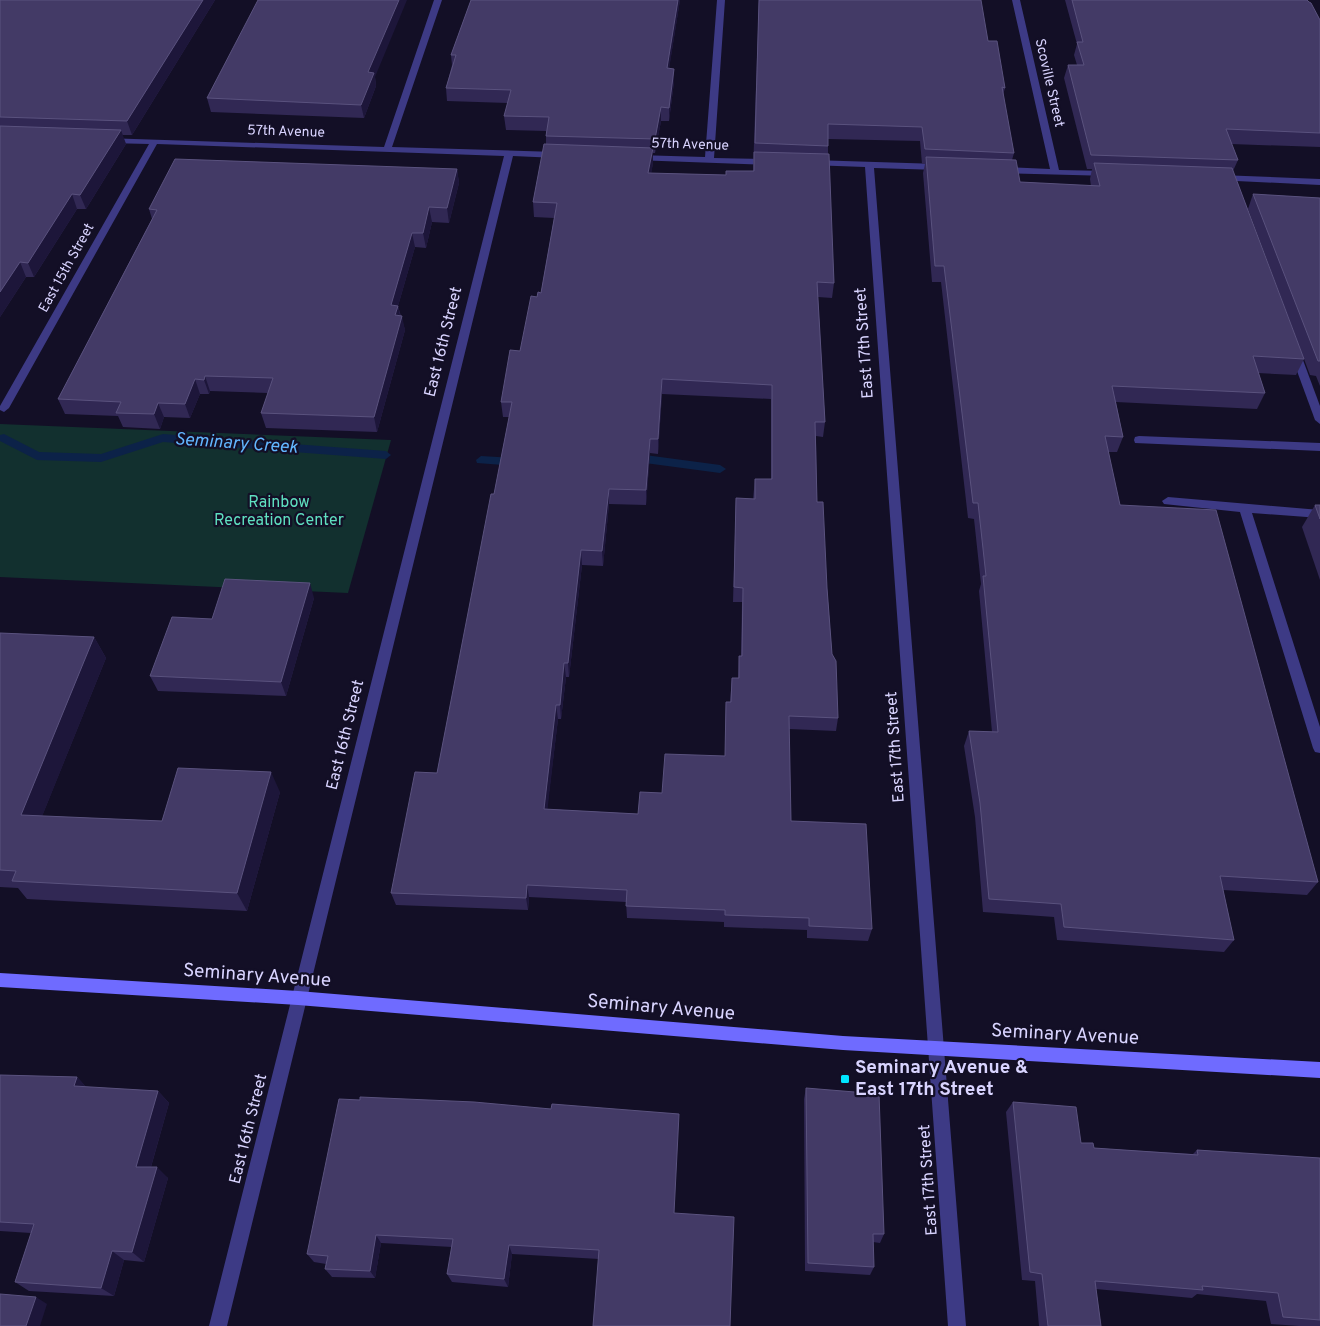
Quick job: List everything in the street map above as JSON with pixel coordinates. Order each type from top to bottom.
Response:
[{"type":"street","points":[[387,149],[438,0]]},
{"type":"street","points":[[710,160],[721,0]]},
{"type":"street","name":"Scoville Street","points":[[1016,0],[1055,172]]},
{"type":"street","name":"57th Avenue","points":[[96,139],[566,155]]},
{"type":"street","name":"East 15th Street","points":[[4,408],[154,142]]},
{"type":"street","name":"East 16th Street","points":[[218,1326],[509,154]]},
{"type":"street","name":"57th Avenue","points":[[624,157],[779,162]]},
{"type":"street","points":[[799,163],[947,168]]},
{"type":"street","name":"East 17th Street","points":[[869,165],[957,1326]]},
{"type":"street","points":[[996,169],[1114,174]]},
{"type":"street","points":[[1211,178],[1232,183],[1320,182]]},
{"type":"street","points":[[1292,346],[1320,420]]},
{"type":"street","points":[[1139,440],[1320,447]]},
{"type":"street","points":[[1168,500],[1320,514]]},
{"type":"street","points":[[1245,508],[1320,748]]},
{"type":"street","name":"Seminary Avenue","points":[[0,980],[298,998],[834,1042],[1320,1070]]},
{"type":"green space","name":"Rainbow Recreation Center","points":[[0,424],[391,440],[348,593],[0,577]]},
{"type":"building","points":[[0,0],[203,0],[127,121],[0,117]]},
{"type":"building","points":[[258,0],[399,0],[368,72],[374,73],[361,105],[207,98]]},
{"type":"building","points":[[471,0],[678,0],[667,68],[674,69],[669,108],[661,107],[655,139],[546,136],[549,117],[504,116],[511,90],[446,88],[456,55],[451,55]]},
{"type":"building","points":[[759,0],[981,0],[988,41],[997,41],[1005,88],[1002,87],[1014,153],[925,149],[922,127],[828,124],[828,146],[755,143]]},
{"type":"building","points":[[1072,0],[1307,0],[1311,3],[1320,20],[1320,133],[1226,129],[1238,160],[1091,155],[1068,65],[1084,65],[1077,42],[1083,42]]},
{"type":"building","points":[[0,126],[121,130],[80,195],[72,194],[28,263],[20,262],[0,292]]},
{"type":"building","points":[[544,144],[653,148],[648,173],[726,175],[726,171],[754,171],[754,152],[829,154],[834,283],[817,282],[825,422],[815,422],[817,502],[823,502],[827,588],[832,654],[836,661],[838,718],[789,716],[791,821],[866,824],[872,929],[809,926],[809,918],[725,915],[725,910],[626,906],[627,890],[527,885],[526,898],[391,893],[415,772],[437,773],[491,494],[494,494],[512,402],[501,402],[510,350],[520,351],[531,296],[537,297],[538,292],[541,293],[557,203],[533,202]],"holes":[[[662,379],[772,385],[772,479],[755,479],[755,499],[736,498],[734,587],[743,588],[742,656],[739,656],[739,678],[732,678],[731,702],[726,702],[725,756],[665,754],[662,793],[640,792],[638,814],[544,809],[556,705],[560,705],[564,663],[568,663],[581,550],[602,551],[609,489],[646,490],[650,439],[658,439]]]},
{"type":"building","points":[[926,157],[1016,160],[1020,182],[1100,186],[1094,163],[1232,168],[1304,359],[1253,356],[1265,393],[1112,386],[1123,437],[1105,436],[1120,505],[1216,510],[1318,882],[1220,876],[1234,940],[1064,927],[1061,904],[989,899],[980,803],[969,731],[998,732],[983,576],[986,576],[978,503],[973,503],[944,266],[935,266]]},
{"type":"building","points":[[175,159],[457,169],[447,208],[429,207],[423,233],[412,233],[391,305],[398,306],[395,315],[402,316],[374,417],[261,413],[273,378],[205,376],[204,380],[195,379],[185,404],[158,403],[154,414],[116,413],[121,402],[58,399],[157,210],[149,209]]},
{"type":"building","points":[[1253,194],[1320,198],[1320,361],[1318,361]]},
{"type":"building","points":[[1315,505],[1320,505],[1320,519]]},
{"type":"building","points":[[225,579],[310,583],[281,682],[150,676],[172,617],[212,619]]},
{"type":"building","points":[[0,633],[94,637],[21,815],[162,821],[178,768],[271,772],[237,893],[12,881],[16,871],[0,870]]},
{"type":"building","points":[[0,1075],[77,1077],[74,1086],[158,1091],[136,1167],[157,1167],[132,1252],[112,1251],[101,1288],[15,1282],[34,1224],[0,1222]]},
{"type":"building","points":[[806,1088],[879,1094],[884,1234],[873,1234],[874,1267],[808,1263]]},
{"type":"building","points":[[360,1097],[474,1102],[551,1109],[552,1104],[679,1114],[674,1213],[734,1217],[730,1326],[593,1326],[599,1250],[509,1245],[504,1279],[447,1274],[453,1239],[376,1235],[370,1271],[325,1269],[328,1256],[307,1254],[339,1099],[360,1100]]},
{"type":"building","points":[[1013,1102],[1076,1107],[1081,1143],[1093,1143],[1094,1148],[1198,1155],[1197,1150],[1320,1158],[1320,1320],[1283,1317],[1278,1293],[1202,1286],[1203,1290],[1095,1281],[1101,1326],[1048,1326],[1042,1274],[1030,1272]]},
{"type":"building","points":[[0,1294],[36,1297],[26,1326],[0,1326]]},
{"type":"waterway","name":"Seminary Creek","points":[[4,438],[37,456],[101,458],[163,438],[386,455]]},
{"type":"waterway","name":"Seminary Creek","points":[[633,461],[645,459],[720,469]]},
{"type":"waterway","name":"Seminary Creek","points":[[481,460],[516,462]]},
{"type":"place","name":"Seminary Avenue & East 17th Street","points":[[845,1079]]}]
